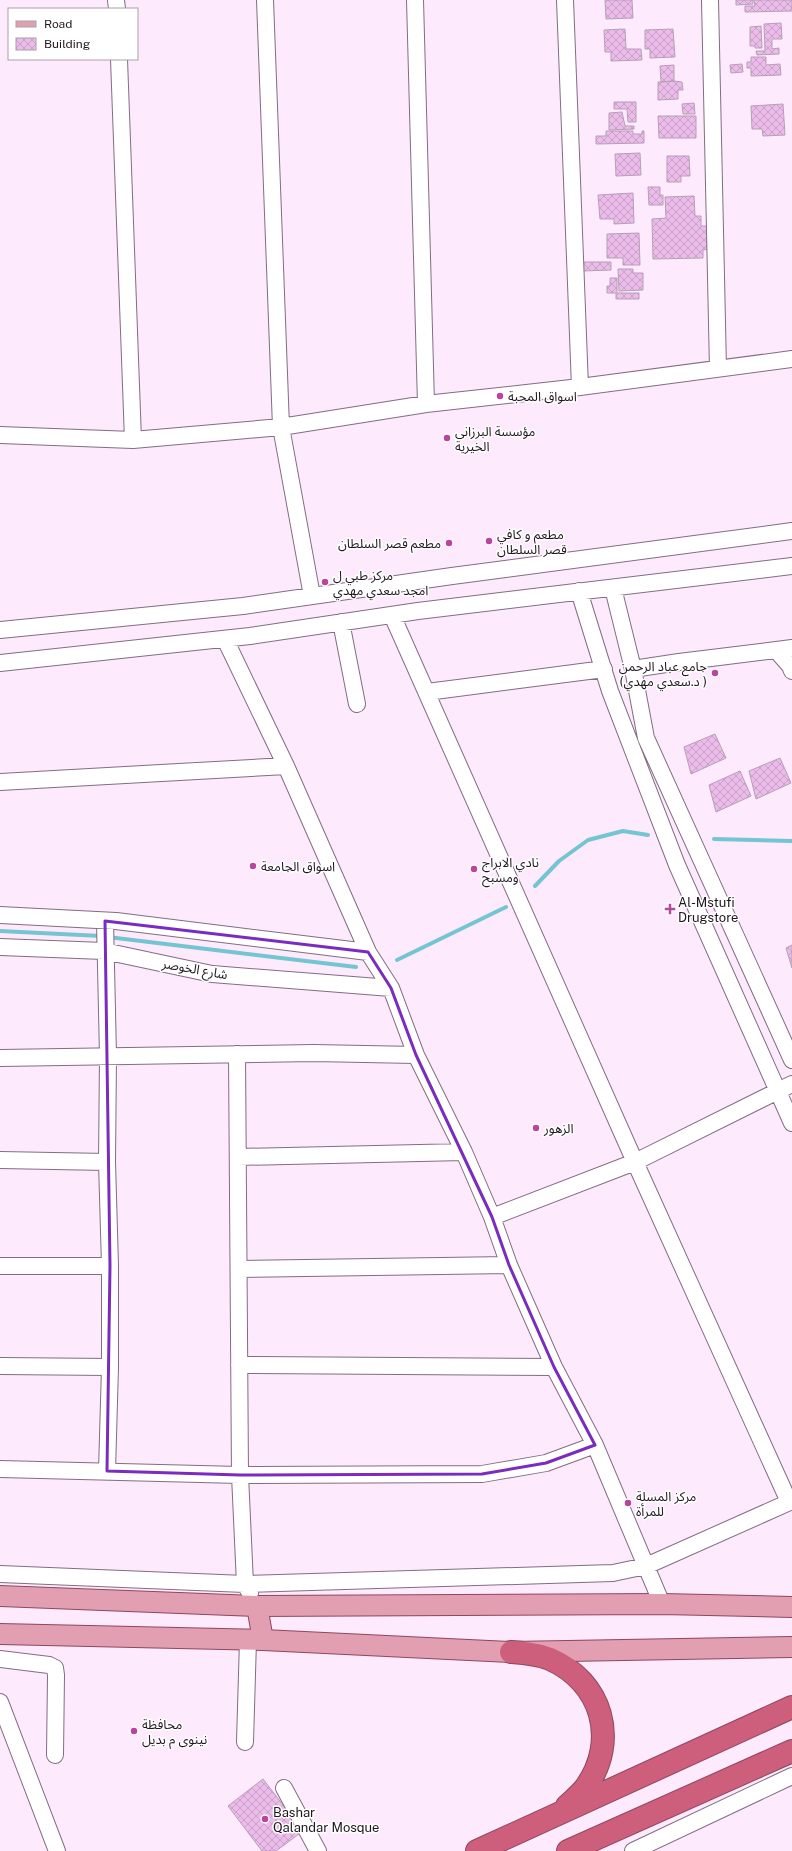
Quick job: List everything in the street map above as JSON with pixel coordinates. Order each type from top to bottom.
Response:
[{"type":"highway","points":[[511,1652],[533,1654],[548,1658],[563,1666],[589,1689],[596,1700],[601,1715],[603,1739],[598,1763],[594,1773],[586,1787],[578,1796],[553,1816]]},
{"type":"highway","points":[[487,1849],[553,1816],[792,1707]]},
{"type":"highway","points":[[568,1851],[600,1844],[792,1751]]},
{"type":"main road","points":[[0,1596],[257,1606],[662,1604],[792,1607]]},
{"type":"main road","points":[[256,1640],[257,1606]]},
{"type":"main road","points":[[0,1634],[256,1640],[511,1652],[792,1647]]},
{"type":"street","points":[[265,0],[281,427],[312,596]]},
{"type":"street","points":[[415,0],[426,404]]},
{"type":"street","points":[[565,0],[580,387]]},
{"type":"street","points":[[710,0],[718,369]]},
{"type":"street","points":[[119,60],[134,440]]},
{"type":"street","points":[[0,435],[134,440],[281,427],[426,404],[580,387],[792,359]]},
{"type":"street","points":[[0,630],[243,606],[792,531]]},
{"type":"street","points":[[0,663],[225,639],[392,615],[792,566]]},
{"type":"street","points":[[613,588],[646,738],[792,1060]]},
{"type":"street","points":[[579,591],[604,669],[677,865],[785,1088],[792,1123]]},
{"type":"street","points":[[0,1574],[245,1584],[613,1573],[646,1566],[791,1501],[635,1162],[392,615]]},
{"type":"street","points":[[341,622],[357,704]]},
{"type":"street","points":[[225,639],[286,766],[368,952],[391,988],[416,1055],[464,1152],[492,1217],[509,1265],[554,1368],[595,1445],[662,1604]]},
{"type":"street","points":[[632,669],[784,649],[792,671]]},
{"type":"street","points":[[427,692],[604,669]]},
{"type":"street","points":[[0,782],[286,766]]},
{"type":"street","points":[[0,915],[105,921],[368,952]]},
{"type":"street","points":[[105,921],[104,951],[108,1056],[107,1162],[110,1266],[110,1366],[107,1471]]},
{"type":"street","name":"شارع الخوصر","points":[[0,947],[104,951],[212,974],[391,988]]},
{"type":"street","points":[[0,1058],[314,1053],[416,1055]]},
{"type":"street","points":[[237,1054],[240,1475],[245,1584],[257,1606]]},
{"type":"street","points":[[492,1217],[635,1162],[785,1088]]},
{"type":"street","points":[[238,1157],[464,1152]]},
{"type":"street","points":[[0,1160],[107,1162]]},
{"type":"street","points":[[239,1269],[509,1265]]},
{"type":"street","points":[[0,1266],[110,1266]]},
{"type":"street","points":[[239,1365],[554,1368]]},
{"type":"street","points":[[0,1366],[110,1366]]},
{"type":"street","points":[[0,1469],[240,1475],[482,1474],[546,1463],[595,1445]]},
{"type":"street","points":[[245,1742],[256,1640]]},
{"type":"street","points":[[0,1659],[49,1665],[55,1668],[55,1755]]},
{"type":"street","points":[[0,1702],[57,1851]]},
{"type":"street","points":[[633,1851],[792,1776]]},
{"type":"street","points":[[284,1788],[318,1851]]},
{"type":"highlighted area","points":[[105,921],[368,952],[391,988],[416,1055],[492,1217],[509,1265],[554,1367],[595,1445],[546,1463],[482,1474],[240,1475],[107,1471],[110,1266]]},
{"type":"building","points":[[605,0],[632,0],[633,18],[606,19]]},
{"type":"building","points":[[736,0],[753,0],[753,4],[736,5]]},
{"type":"building","points":[[754,0],[792,0],[792,11],[745,12],[745,6],[755,6]]},
{"type":"building","points":[[781,23],[782,39],[772,39],[772,49],[779,48],[779,54],[757,55],[756,51],[765,51],[764,24]]},
{"type":"building","points":[[761,26],[762,48],[750,46],[750,27]]},
{"type":"building","points":[[625,29],[626,49],[641,49],[642,60],[611,61],[611,52],[605,52],[604,30]]},
{"type":"building","points":[[673,29],[675,57],[650,58],[650,49],[645,49],[645,30]]},
{"type":"building","points":[[751,57],[766,57],[766,65],[780,64],[781,75],[751,76],[751,68],[747,68],[747,62],[751,62]]},
{"type":"building","points":[[742,64],[743,72],[731,73],[730,65]]},
{"type":"building","points":[[674,65],[674,81],[661,82],[660,66]]},
{"type":"building","points":[[658,82],[682,82],[683,90],[678,90],[678,99],[658,100]]},
{"type":"building","points":[[614,102],[636,102],[636,122],[628,122],[627,109],[614,109]]},
{"type":"building","points":[[694,103],[695,114],[683,114],[682,104]]},
{"type":"building","points":[[783,104],[785,135],[763,136],[762,129],[752,129],[751,106]]},
{"type":"building","points":[[622,112],[625,126],[634,126],[634,129],[609,130],[609,113]]},
{"type":"building","points":[[658,116],[696,116],[696,138],[659,138]]},
{"type":"building","points":[[606,131],[633,131],[633,134],[642,134],[642,131],[644,131],[644,143],[596,144],[596,136],[606,136]]},
{"type":"building","points":[[640,153],[641,175],[616,176],[615,154]]},
{"type":"building","points":[[667,156],[689,156],[690,176],[681,176],[681,182],[667,182]]},
{"type":"building","points":[[648,187],[660,187],[660,195],[663,195],[663,205],[649,205]]},
{"type":"building","points":[[633,193],[634,223],[614,224],[614,219],[600,219],[598,195]]},
{"type":"building","points":[[694,196],[695,216],[701,216],[701,226],[709,226],[710,249],[703,250],[703,258],[653,259],[652,219],[666,218],[665,197]]},
{"type":"building","points":[[639,233],[640,265],[623,265],[623,258],[607,258],[607,234]]},
{"type":"building","points":[[583,262],[611,262],[611,270],[583,271]]},
{"type":"building","points":[[618,269],[633,269],[633,273],[643,273],[643,290],[619,291]]},
{"type":"building","points":[[610,278],[617,278],[617,293],[639,293],[639,299],[616,299],[616,293],[607,293],[607,286],[610,286]]},
{"type":"building","points":[[715,734],[726,758],[691,774],[684,747]]},
{"type":"building","points":[[780,758],[791,783],[756,799],[749,771]]},
{"type":"building","points":[[740,771],[751,796],[716,812],[709,785]]},
{"type":"building","points":[[792,945],[792,968],[786,948]]},
{"type":"building","points":[[263,1779],[303,1831],[276,1851],[262,1851],[228,1806]]},
{"type":"waterway","points":[[535,886],[559,861],[588,840],[623,831],[648,835]]},
{"type":"waterway","points":[[714,839],[792,841]]},
{"type":"waterway","points":[[397,960],[506,907]]},
{"type":"waterway","points":[[0,931],[101,936]]},
{"type":"waterway","points":[[108,937],[356,967]]},
{"type":"place","name":"اسواق المحبة","points":[[500,396]]},
{"type":"place","name":"مؤسسة البرزاني الخيرية","points":[[447,438]]},
{"type":"place","name":"مطعم و كافي قصر السلطان","points":[[489,541]]},
{"type":"place","name":"مطعم قصر السلطان","points":[[449,543]]},
{"type":"place","name":"مركز طبي ل امجد سعدي مهدي","points":[[325,582]]},
{"type":"place","name":"جامع عباد الرحمن (د.سعدي مهدي )","points":[[715,673]]},
{"type":"place","name":"اسواق الجامعة","points":[[253,866]]},
{"type":"place","name":"نادي الابراج ومسبح","points":[[474,869]]},
{"type":"place","name":"Al-Mstufi Drugstore","points":[[670,909]]},
{"type":"place","name":"الزهور","points":[[536,1128]]},
{"type":"place","name":"مركز المسلة للمرأة","points":[[628,1503]]},
{"type":"place","name":"محافظة نينوى م بديل","points":[[134,1731]]},
{"type":"place","name":"Bashar Qalandar Mosque","points":[[265,1819]]}]
